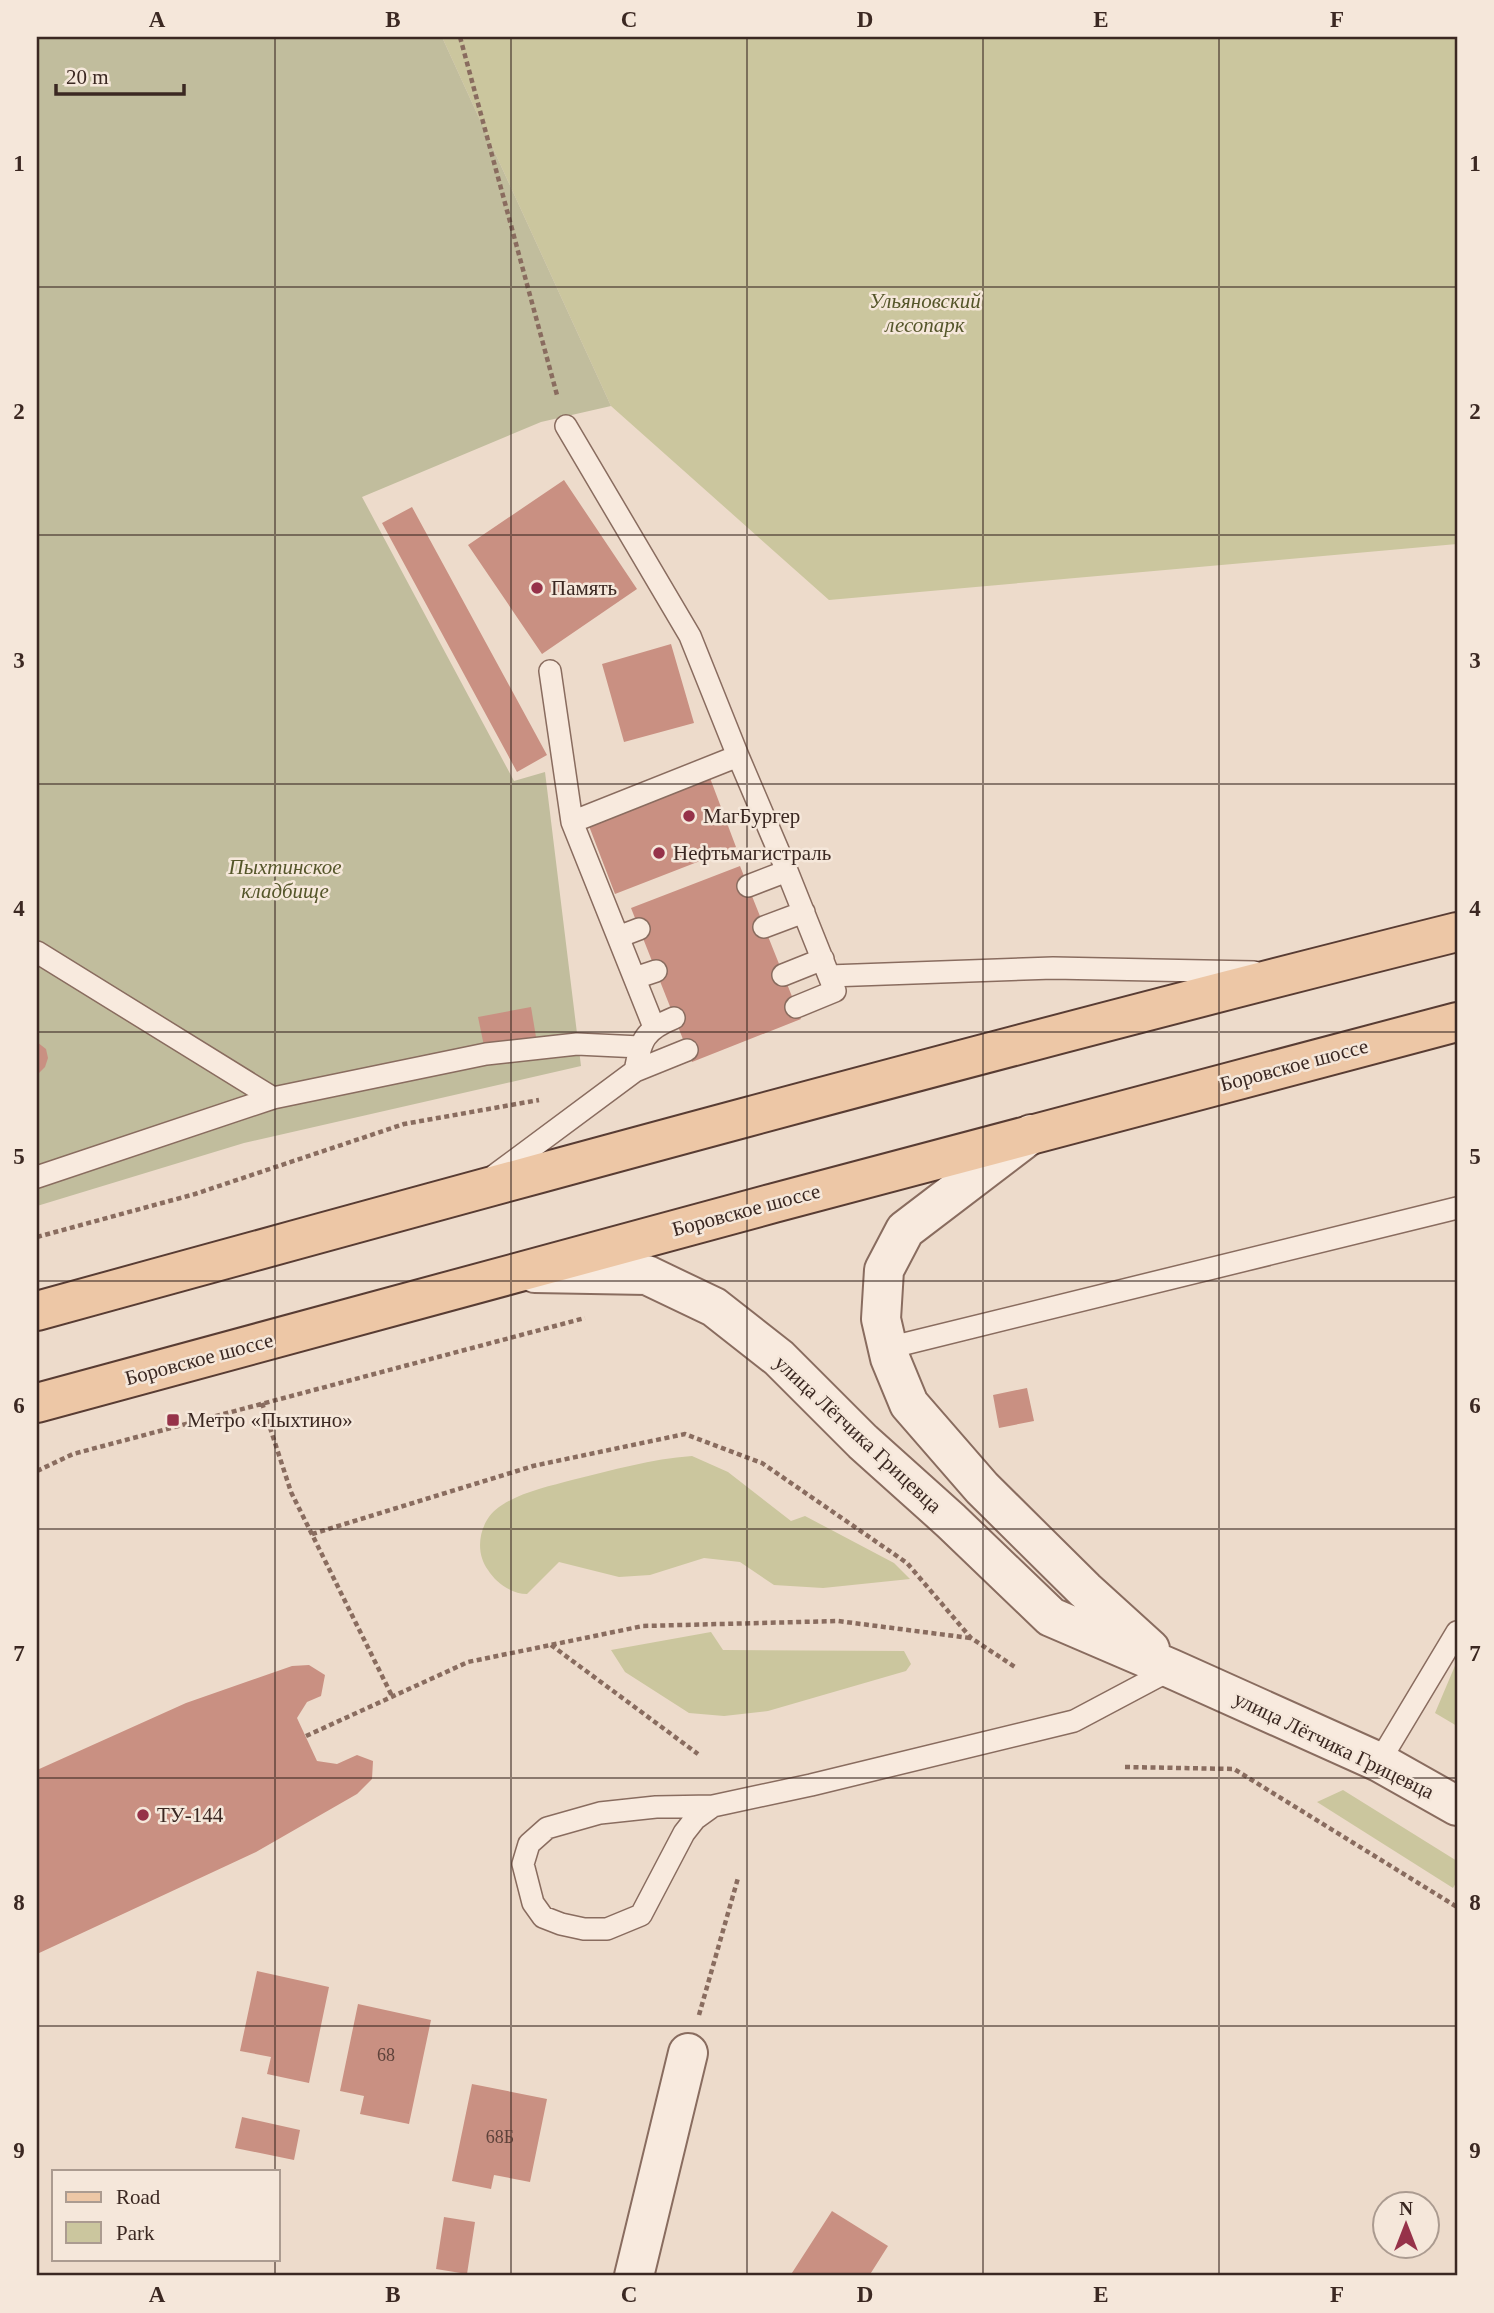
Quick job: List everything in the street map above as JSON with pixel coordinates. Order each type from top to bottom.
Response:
[{"type":"main road","points":[[37,1311],[476,1189],[1457,932]]},
{"type":"main road","name":"Боровское шоссе","points":[[37,1403],[1031,1134],[1457,1022]]},
{"type":"street","name":"улица Лётчика Грицевца","points":[[1031,1134],[905,1230],[884,1270],[881,1319],[887,1348],[909,1404],[982,1488],[1085,1590],[1172,1669]]},
{"type":"street","name":"улица Лётчика Грицевца","points":[[515,1273],[647,1275],[714,1307],[779,1358],[863,1441],[1051,1617],[1379,1762],[1457,1806]]},
{"type":"street","points":[[634,2276],[688,2053]]},
{"type":"lane","points":[[566,426],[690,636],[826,967],[835,991],[796,1007]]},
{"type":"lane","points":[[550,671],[572,822],[653,1027]]},
{"type":"lane","points":[[572,822],[738,756]]},
{"type":"lane","points":[[748,886],[787,871]]},
{"type":"lane","points":[[764,928],[804,912]]},
{"type":"lane","points":[[618,937],[639,929]]},
{"type":"lane","points":[[37,952],[273,1098]]},
{"type":"lane","points":[[783,975],[826,967],[1294,973]]},
{"type":"lane","points":[[635,978],[656,971]]},
{"type":"lane","points":[[635,1071],[640,1047],[653,1027],[674,1018]]},
{"type":"lane","points":[[37,1177],[273,1098],[486,1054],[577,1044],[640,1047]]},
{"type":"lane","points":[[476,1189],[635,1071],[687,1050]]},
{"type":"lane","points":[[887,1348],[1457,1208]]},
{"type":"lane","points":[[1379,1762],[1457,1632]]},
{"type":"lane","points":[[713,1805],[695,1819],[684,1833],[641,1915],[607,1929],[584,1929],[542,1917],[533,1903],[523,1864],[529,1844],[547,1828],[600,1813],[713,1805],[811,1785],[1074,1721],[1172,1669]]},
{"type":"path","points":[[460,37],[566,426]]},
{"type":"path","points":[[37,1237],[195,1194],[404,1124],[550,1098]]},
{"type":"path","points":[[37,1471],[73,1454],[590,1316]]},
{"type":"path","points":[[262,1403],[290,1492],[392,1696]]},
{"type":"path","points":[[312,1534],[533,1466],[685,1434],[762,1463],[907,1563],[971,1638],[1014,1667]]},
{"type":"path","points":[[306,1736],[468,1662],[643,1626],[838,1621],[971,1638]]},
{"type":"path","points":[[551,1645],[698,1754]]},
{"type":"path","points":[[1125,1767],[1234,1769],[1457,1908]]},
{"type":"path","points":[[688,2053],[738,1878]]},
{"type":"green space","name":"Пыхтинское кладбище","points":[[37,37],[442,37],[611,406],[541,422],[362,497],[514,781],[545,772],[581,1066],[244,1143],[37,1206]]},
{"type":"green space","name":"Ульяновский лесопарк","points":[[442,37],[1457,37],[1457,544],[829,600],[611,406]]},
{"type":"green space","points":[[692,1456],[728,1472],[791,1521],[805,1516],[894,1563],[910,1579],[823,1588],[774,1585],[740,1562],[704,1558],[650,1575],[619,1577],[559,1562],[527,1594],[510,1590],[500,1583],[483,1562],[480,1544],[484,1526],[494,1511],[510,1500],[545,1487],[617,1469]]},
{"type":"green space","points":[[711,1632],[723,1650],[904,1651],[911,1664],[906,1671],[768,1711],[724,1716],[689,1713],[625,1672],[611,1650]]},
{"type":"green space","points":[[1457,1661],[1457,1726],[1435,1713]]},
{"type":"green space","points":[[1343,1790],[1457,1861],[1457,1881],[1453,1888],[1317,1802]]},
{"type":"building","points":[[564,480],[637,589],[542,654],[468,545]]},
{"type":"building","points":[[412,507],[547,755],[517,772],[382,523]]},
{"type":"building","points":[[671,644],[694,723],[624,742],[602,664]]},
{"type":"building","points":[[710,778],[736,847],[615,894],[589,826]]},
{"type":"building","points":[[740,866],[801,1019],[692,1062],[631,908]]},
{"type":"building","points":[[531,1007],[536,1037],[484,1046],[478,1017]]},
{"type":"building","points":[[37,1042],[46,1049],[48,1058],[45,1067],[37,1075]]},
{"type":"building","points":[[1027,1388],[1034,1421],[999,1428],[993,1395]]},
{"type":"building","points":[[309,1665],[325,1675],[321,1696],[307,1702],[297,1718],[317,1761],[337,1764],[357,1755],[373,1761],[372,1779],[357,1794],[256,1852],[37,1954],[37,1770],[186,1703],[292,1666]]},
{"type":"building","points":[[257,1971],[329,1987],[309,2083],[267,2074],[271,2057],[240,2051]]},
{"type":"building","points":[[358,2004],[431,2020],[409,2124],[360,2114],[364,2096],[340,2091]]},
{"type":"building","points":[[472,2084],[547,2099],[530,2182],[494,2175],[491,2189],[452,2181]]},
{"type":"building","points":[[242,2117],[300,2130],[294,2160],[235,2148]]},
{"type":"building","points":[[832,2211],[888,2246],[869,2276],[790,2276]]},
{"type":"building","points":[[444,2217],[475,2222],[467,2274],[436,2269]]},
{"type":"place","name":"Память","points":[[537,588]]},
{"type":"place","name":"МагБургер","points":[[689,816]]},
{"type":"place","name":"Нефтьмагистраль","points":[[659,853]]},
{"type":"place","name":"Метро «Пыхтино»","points":[[173,1420]]},
{"type":"place","name":"ТУ-144","points":[[143,1815]]}]
